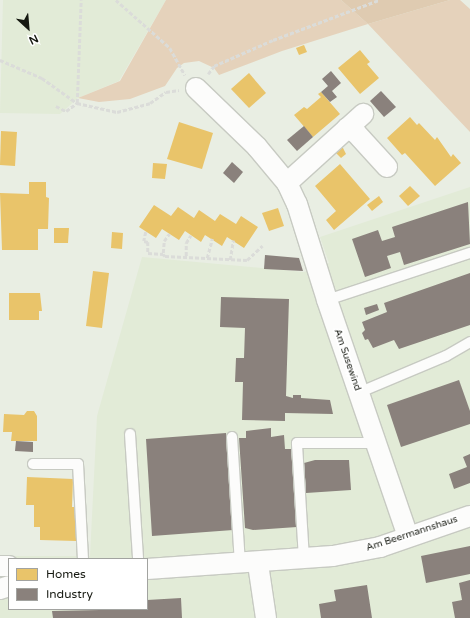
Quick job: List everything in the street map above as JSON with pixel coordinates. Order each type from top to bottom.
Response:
[{"type":"street","name":"Am Susewind","points":[[196,88],[257,147],[287,183],[306,231],[326,300],[408,536]]},
{"type":"street","points":[[287,183],[363,114]]},
{"type":"street","points":[[347,128],[356,133],[387,167]]},
{"type":"street","name":"Am Beermannshaus","points":[[148,569],[249,564],[304,559],[380,547],[408,536],[470,516]]},
{"type":"street","points":[[249,564],[266,618]]},
{"type":"lane","points":[[326,300],[470,253]]},
{"type":"lane","points":[[358,393],[446,356],[470,342]]},
{"type":"lane","points":[[130,434],[138,558]]},
{"type":"lane","points":[[232,437],[249,564]]},
{"type":"lane","points":[[304,559],[297,443],[375,443]]},
{"type":"lane","points":[[33,464],[78,464],[83,558]]},
{"type":"path","points":[[56,106],[66,112],[77,103],[81,0]]},
{"type":"path","points":[[116,0],[170,48],[180,69],[196,88]]},
{"type":"path","points":[[0,60],[42,78],[77,103],[117,112],[150,102],[166,92],[196,88],[214,66],[273,40],[379,0]]},
{"type":"path","points":[[146,232],[144,242],[148,242],[148,253],[163,254],[165,256],[247,260],[262,246]]},
{"type":"path","points":[[163,254],[164,241],[169,234]]},
{"type":"path","points":[[186,256],[186,243],[191,235]]},
{"type":"path","points":[[207,258],[212,239]]},
{"type":"path","points":[[230,260],[233,240]]},
{"type":"shaded area","points":[[3,0],[166,0],[119,81],[78,98],[60,114],[0,113]]},
{"type":"shaded area","points":[[166,0],[341,0],[368,24],[282,51],[219,75],[214,68],[199,61],[184,63],[177,68],[165,86],[130,99],[99,102],[78,98],[120,81]]},
{"type":"shaded area","points":[[341,0],[450,0],[368,24]]},
{"type":"shaded area","points":[[450,0],[460,0],[470,9],[470,132],[368,24]]},
{"type":"shaded area","points":[[470,187],[470,618],[0,618],[0,556],[90,556],[97,416],[142,257],[304,272],[329,263],[320,237]]},
{"type":"building: Homes","points":[[304,45],[307,52],[299,55],[296,48]]},
{"type":"building: Homes","points":[[360,50],[370,62],[367,64],[379,78],[360,94],[338,68]]},
{"type":"building: Homes","points":[[249,73],[266,93],[249,108],[231,89]]},
{"type":"building: Homes","points":[[321,92],[340,114],[313,137],[294,115],[304,107],[307,109],[321,97],[318,94]]},
{"type":"building: Homes","points":[[410,117],[417,125],[419,123],[435,140],[437,137],[451,157],[453,154],[461,163],[435,186],[405,153],[402,155],[387,138]]},
{"type":"building: Homes","points":[[179,122],[213,133],[202,169],[167,159]]},
{"type":"building: Homes","points":[[1,131],[17,132],[15,166],[0,165]]},
{"type":"building: Homes","points":[[342,146],[346,154],[341,158],[335,152]]},
{"type":"building: Homes","points":[[153,163],[167,164],[165,179],[152,178]]},
{"type":"building: Homes","points":[[340,164],[370,199],[334,230],[326,220],[336,211],[315,186]]},
{"type":"building: Homes","points":[[29,182],[46,182],[46,197],[49,198],[48,229],[38,229],[38,250],[2,250],[0,193],[29,194]]},
{"type":"building: Homes","points":[[410,186],[420,196],[408,206],[399,196]]},
{"type":"building: Homes","points":[[379,196],[383,202],[372,211],[367,205]]},
{"type":"building: Homes","points":[[154,205],[171,216],[178,207],[194,218],[199,210],[215,221],[220,214],[236,224],[241,216],[258,227],[244,248],[227,237],[222,246],[205,235],[201,242],[185,231],[179,240],[162,229],[156,238],[139,227]]},
{"type":"building: Homes","points":[[278,208],[284,226],[269,231],[262,213]]},
{"type":"building: Homes","points":[[54,228],[69,228],[68,243],[54,243]]},
{"type":"building: Homes","points":[[112,232],[123,233],[122,249],[111,248]]},
{"type":"building: Homes","points":[[93,271],[109,273],[102,328],[86,326]]},
{"type":"building: Homes","points":[[9,293],[40,293],[42,311],[39,311],[39,320],[9,320]]},
{"type":"building: Homes","points":[[27,411],[34,411],[37,416],[37,441],[11,441],[12,432],[3,432],[4,414],[24,415]]},
{"type":"building: Homes","points":[[27,477],[73,479],[72,507],[77,507],[76,541],[40,540],[40,527],[34,527],[34,505],[26,505]]},
{"type":"building: Industry","points":[[331,71],[341,83],[332,91],[337,97],[330,102],[321,92],[328,86],[322,79]]},
{"type":"building: Industry","points":[[381,91],[396,107],[384,117],[370,101]]},
{"type":"building: Industry","points":[[304,126],[313,137],[297,151],[287,140]]},
{"type":"building: Industry","points":[[232,162],[243,172],[234,183],[223,173]]},
{"type":"building: Industry","points":[[468,202],[470,244],[404,265],[400,252],[387,256],[391,268],[365,277],[352,239],[378,230],[382,241],[395,237],[392,227]]},
{"type":"building: Industry","points":[[265,255],[299,258],[303,271],[264,269]]},
{"type":"building: Industry","points":[[470,273],[470,325],[399,349],[394,340],[373,348],[368,339],[365,340],[362,333],[365,330],[362,322],[387,312],[384,303]]},
{"type":"building: Industry","points":[[221,297],[289,299],[286,396],[293,398],[293,395],[301,395],[301,398],[330,400],[333,414],[285,413],[285,421],[242,420],[243,382],[235,382],[236,358],[244,358],[245,328],[220,327]]},
{"type":"building: Industry","points":[[377,304],[379,310],[366,315],[364,308]]},
{"type":"building: Industry","points":[[459,380],[470,411],[470,424],[401,447],[387,405]]},
{"type":"building: Industry","points":[[271,428],[271,437],[284,435],[285,449],[291,449],[297,527],[253,530],[245,528],[239,438],[246,438],[246,431]]},
{"type":"building: Industry","points":[[226,433],[233,530],[152,536],[146,439]]},
{"type":"building: Industry","points":[[16,441],[33,442],[33,452],[15,451]]},
{"type":"building: Industry","points":[[470,454],[470,483],[454,489],[449,474],[467,467],[463,457]]},
{"type":"building: Industry","points":[[315,460],[349,460],[351,490],[306,493],[304,463]]},
{"type":"building: Industry","points":[[470,546],[470,574],[426,583],[421,556]]},
{"type":"building: Industry","points":[[470,580],[470,618],[455,618],[452,602],[462,600],[459,583]]},
{"type":"building: Industry","points":[[367,585],[372,618],[321,618],[319,604],[336,601],[334,590]]},
{"type":"building: Industry","points":[[181,598],[182,618],[53,618],[52,611],[148,610],[148,600]]}]
